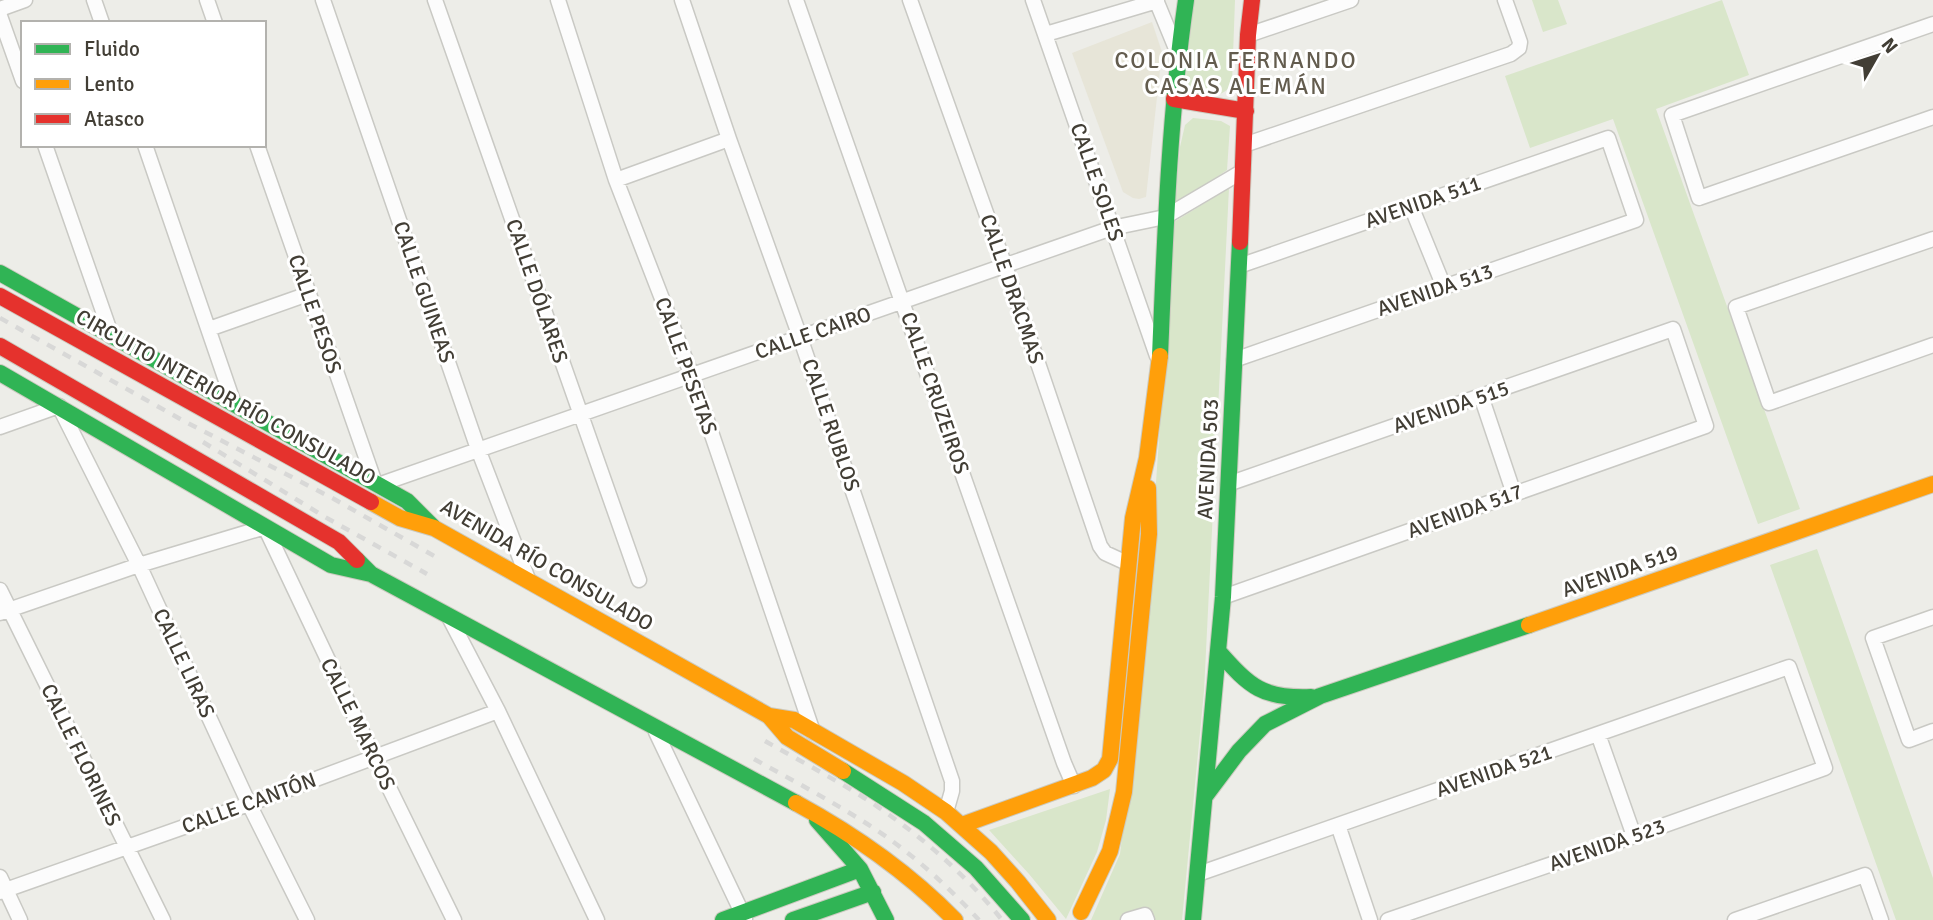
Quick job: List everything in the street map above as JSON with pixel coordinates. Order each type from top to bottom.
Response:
[{"type":"main road","points":[[962,825],[1092,778],[1104,769],[1110,759],[1133,519],[1147,458],[1160,363],[1165,217],[1178,54],[1186,0]]},
{"type":"main road","name":"AVENIDA 503","points":[[1193,920],[1223,597],[1248,35],[1252,0]]},
{"type":"main road","points":[[1174,99],[1246,110]]},
{"type":"main road","name":"AVENIDA RÍO CONSULADO","points":[[0,274],[407,501],[434,528],[529,582],[769,716],[794,720],[903,783],[962,825],[1018,882],[1048,920]]},
{"type":"main road","name":"CIRCUITO INTERIOR RÍO CONSULADO","points":[[0,296],[400,518],[434,528]]},
{"type":"main road","points":[[0,346],[340,541],[371,573],[838,826],[872,848],[936,900],[955,920]]},
{"type":"main road","points":[[0,373],[331,565],[371,573]]},
{"type":"main road","points":[[1081,912],[1110,850],[1124,792],[1149,534],[1147,458]]},
{"type":"main road","name":"AVENIDA 519","points":[[1206,796],[1239,751],[1265,724],[1320,696],[1587,606],[1933,484]]},
{"type":"main road","name":"AVENIDA 519","points":[[1219,652],[1243,678],[1269,695],[1284,698],[1320,696]]},
{"type":"main road","points":[[769,716],[787,737],[924,823],[976,868],[1022,920]]},
{"type":"main road","points":[[805,809],[860,869],[886,920]]},
{"type":"main road","points":[[723,920],[744,917],[860,869]]},
{"type":"main road","points":[[793,920],[873,892]]},
{"type":"street","points":[[0,9],[25,0]]},
{"type":"street","points":[[94,0],[101,21]]},
{"type":"street","points":[[207,0],[214,21]]},
{"type":"street","name":"CALLE GUINEAS","points":[[323,0],[478,449],[529,582]]},
{"type":"street","name":"CALLE DÓLARES","points":[[435,0],[639,580]]},
{"type":"street","name":"CALLE PESETAS","points":[[558,0],[615,180],[692,376],[813,732]]},
{"type":"street","name":"CALLE RUBLOS","points":[[682,0],[952,781],[946,812]]},
{"type":"street","name":"CALLE CRUZEIROS","points":[[796,0],[1074,786]]},
{"type":"street","name":"CALLE DRACMAS","points":[[910,0],[1100,546],[1105,553],[1129,564]]},
{"type":"street","name":"CALLE SOLES","points":[[1033,0],[1160,363]]},
{"type":"street","points":[[1045,34],[1157,0],[1178,54]]},
{"type":"street","points":[[1248,35],[1351,0]]},
{"type":"street","points":[[1244,145],[1511,54],[1519,48],[1519,37],[1505,0]]},
{"type":"street","points":[[0,16],[21,75]]},
{"type":"street","points":[[1933,24],[1672,115],[1699,198],[1933,117]]},
{"type":"street","name":"AVENIDA 511","points":[[1239,266],[1608,138],[1636,220]]},
{"type":"street","points":[[615,180],[729,139]]},
{"type":"street","points":[[46,147],[112,337]]},
{"type":"street","points":[[146,147],[234,404]]},
{"type":"street","name":"CALLE PESOS","points":[[258,147],[376,484]]},
{"type":"street","name":"CALLE CAIRO","points":[[376,484],[1112,228],[1165,217],[1243,171]]},
{"type":"street","points":[[1411,206],[1444,287]]},
{"type":"street","name":"AVENIDA 513","points":[[1234,360],[1636,220]]},
{"type":"street","points":[[1933,239],[1736,307],[1769,403],[1933,345]]},
{"type":"street","points":[[209,330],[308,294]]},
{"type":"street","name":"AVENIDA 515","points":[[1228,484],[1673,329],[1706,426]]},
{"type":"street","points":[[1481,396],[1514,494]]},
{"type":"street","points":[[0,427],[60,406]]},
{"type":"street","name":"CALLE LIRAS","points":[[60,406],[139,565],[249,804],[307,920]]},
{"type":"street","name":"AVENIDA 517","points":[[1223,597],[1706,426]]},
{"type":"street","points":[[5,611],[139,565],[265,527]]},
{"type":"street","name":"CALLE MARCOS","points":[[265,527],[373,757],[454,920]]},
{"type":"street","name":"CALLE FLORINES","points":[[0,590],[5,611],[163,920]]},
{"type":"street","points":[[449,616],[498,711],[597,920]]},
{"type":"street","points":[[1933,617],[1873,638],[1909,740],[1933,731]]},
{"type":"street","name":"AVENIDA 521","points":[[1198,874],[1789,667],[1825,768]]},
{"type":"street","name":"CALLE CANTÓN","points":[[2,887],[127,848],[498,711]]},
{"type":"street","points":[[652,724],[744,917]]},
{"type":"street","points":[[1598,734],[1634,836]]},
{"type":"street","name":"AVENIDA 523","points":[[1388,920],[1825,768]]},
{"type":"street","points":[[1338,825],[1370,920]]},
{"type":"street","points":[[1735,920],[1865,875],[1881,920]]},
{"type":"street","points":[[2,887],[20,920]]},
{"type":"street","points":[[1128,920],[1145,915],[1147,920]]},
{"type":"shaded area","points":[[1152,22],[1162,52],[1146,197],[1139,199],[1123,192],[1072,53]]},
{"type":"green space","points":[[1194,0],[1235,0],[1232,83],[1223,93],[1217,95],[1196,93],[1185,85]]},
{"type":"green space","points":[[1532,0],[1558,0],[1567,24],[1543,32]]},
{"type":"green space","points":[[1722,0],[1749,75],[1656,109],[1800,509],[1758,524],[1613,119],[1530,148],[1505,76]]},
{"type":"green space","points":[[1193,118],[1221,121],[1230,126],[1227,170],[1175,206],[1180,147],[1185,125]]},
{"type":"green space","points":[[1229,188],[1204,691],[1182,920],[1091,920],[1120,854],[1144,656],[1174,222]]},
{"type":"green space","points":[[1817,549],[1933,878],[1933,920],[1896,920],[1770,565]]},
{"type":"green space","points":[[1110,789],[1106,820],[1097,852],[1066,919],[989,830]]},
{"type":"railway","points":[[0,318],[436,557]]},
{"type":"railway","points":[[203,442],[325,517],[427,574]]},
{"type":"railway","points":[[765,741],[846,787],[897,821],[953,867],[1002,920]]},
{"type":"railway","points":[[754,759],[835,804],[893,842],[938,879],[979,920]]},
{"type":"traffic: fast","points":[[1160,356],[1172,133],[1186,0]]},
{"type":"traffic: fast","points":[[1193,920],[1223,597],[1240,242]]},
{"type":"traffic: fast","points":[[0,273],[407,501],[433,527]]},
{"type":"traffic: fast","points":[[0,373],[331,565],[371,574]]},
{"type":"traffic: fast","points":[[357,560],[371,574],[796,803]]},
{"type":"traffic: fast","points":[[1206,795],[1239,751],[1265,724],[1320,696],[1529,625]]},
{"type":"traffic: fast","points":[[1219,652],[1249,682],[1269,693],[1311,697]]},
{"type":"traffic: fast","points":[[843,771],[924,823],[976,868],[1022,920]]},
{"type":"traffic: fast","points":[[817,820],[860,869],[886,920]]},
{"type":"traffic: fast","points":[[723,920],[860,869]]},
{"type":"traffic: fast","points":[[793,920],[873,892]]},
{"type":"traffic: slow","points":[[962,825],[1092,778],[1104,770],[1110,759],[1133,518],[1147,458],[1160,356]]},
{"type":"traffic: slow","points":[[1529,625],[1933,484]]},
{"type":"traffic: slow","points":[[1081,912],[1110,851],[1124,792],[1149,534],[1148,488]]},
{"type":"traffic: slow","points":[[371,502],[400,518],[434,528],[769,716],[787,737],[843,771]]},
{"type":"traffic: slow","points":[[769,716],[794,720],[903,783],[946,812],[991,852],[1048,920]]},
{"type":"traffic: slow","points":[[796,803],[880,856],[919,886],[955,920]]},
{"type":"traffic: jam","points":[[1240,242],[1248,35],[1252,0]]},
{"type":"traffic: jam","points":[[1174,99],[1246,111]]},
{"type":"traffic: jam","points":[[0,296],[371,502]]},
{"type":"traffic: jam","points":[[0,346],[339,542],[357,560]]},
{"type":"district","name":"COLONIA FERNANDO CASAS ALEMÁN","points":[[1236,73]]}]
